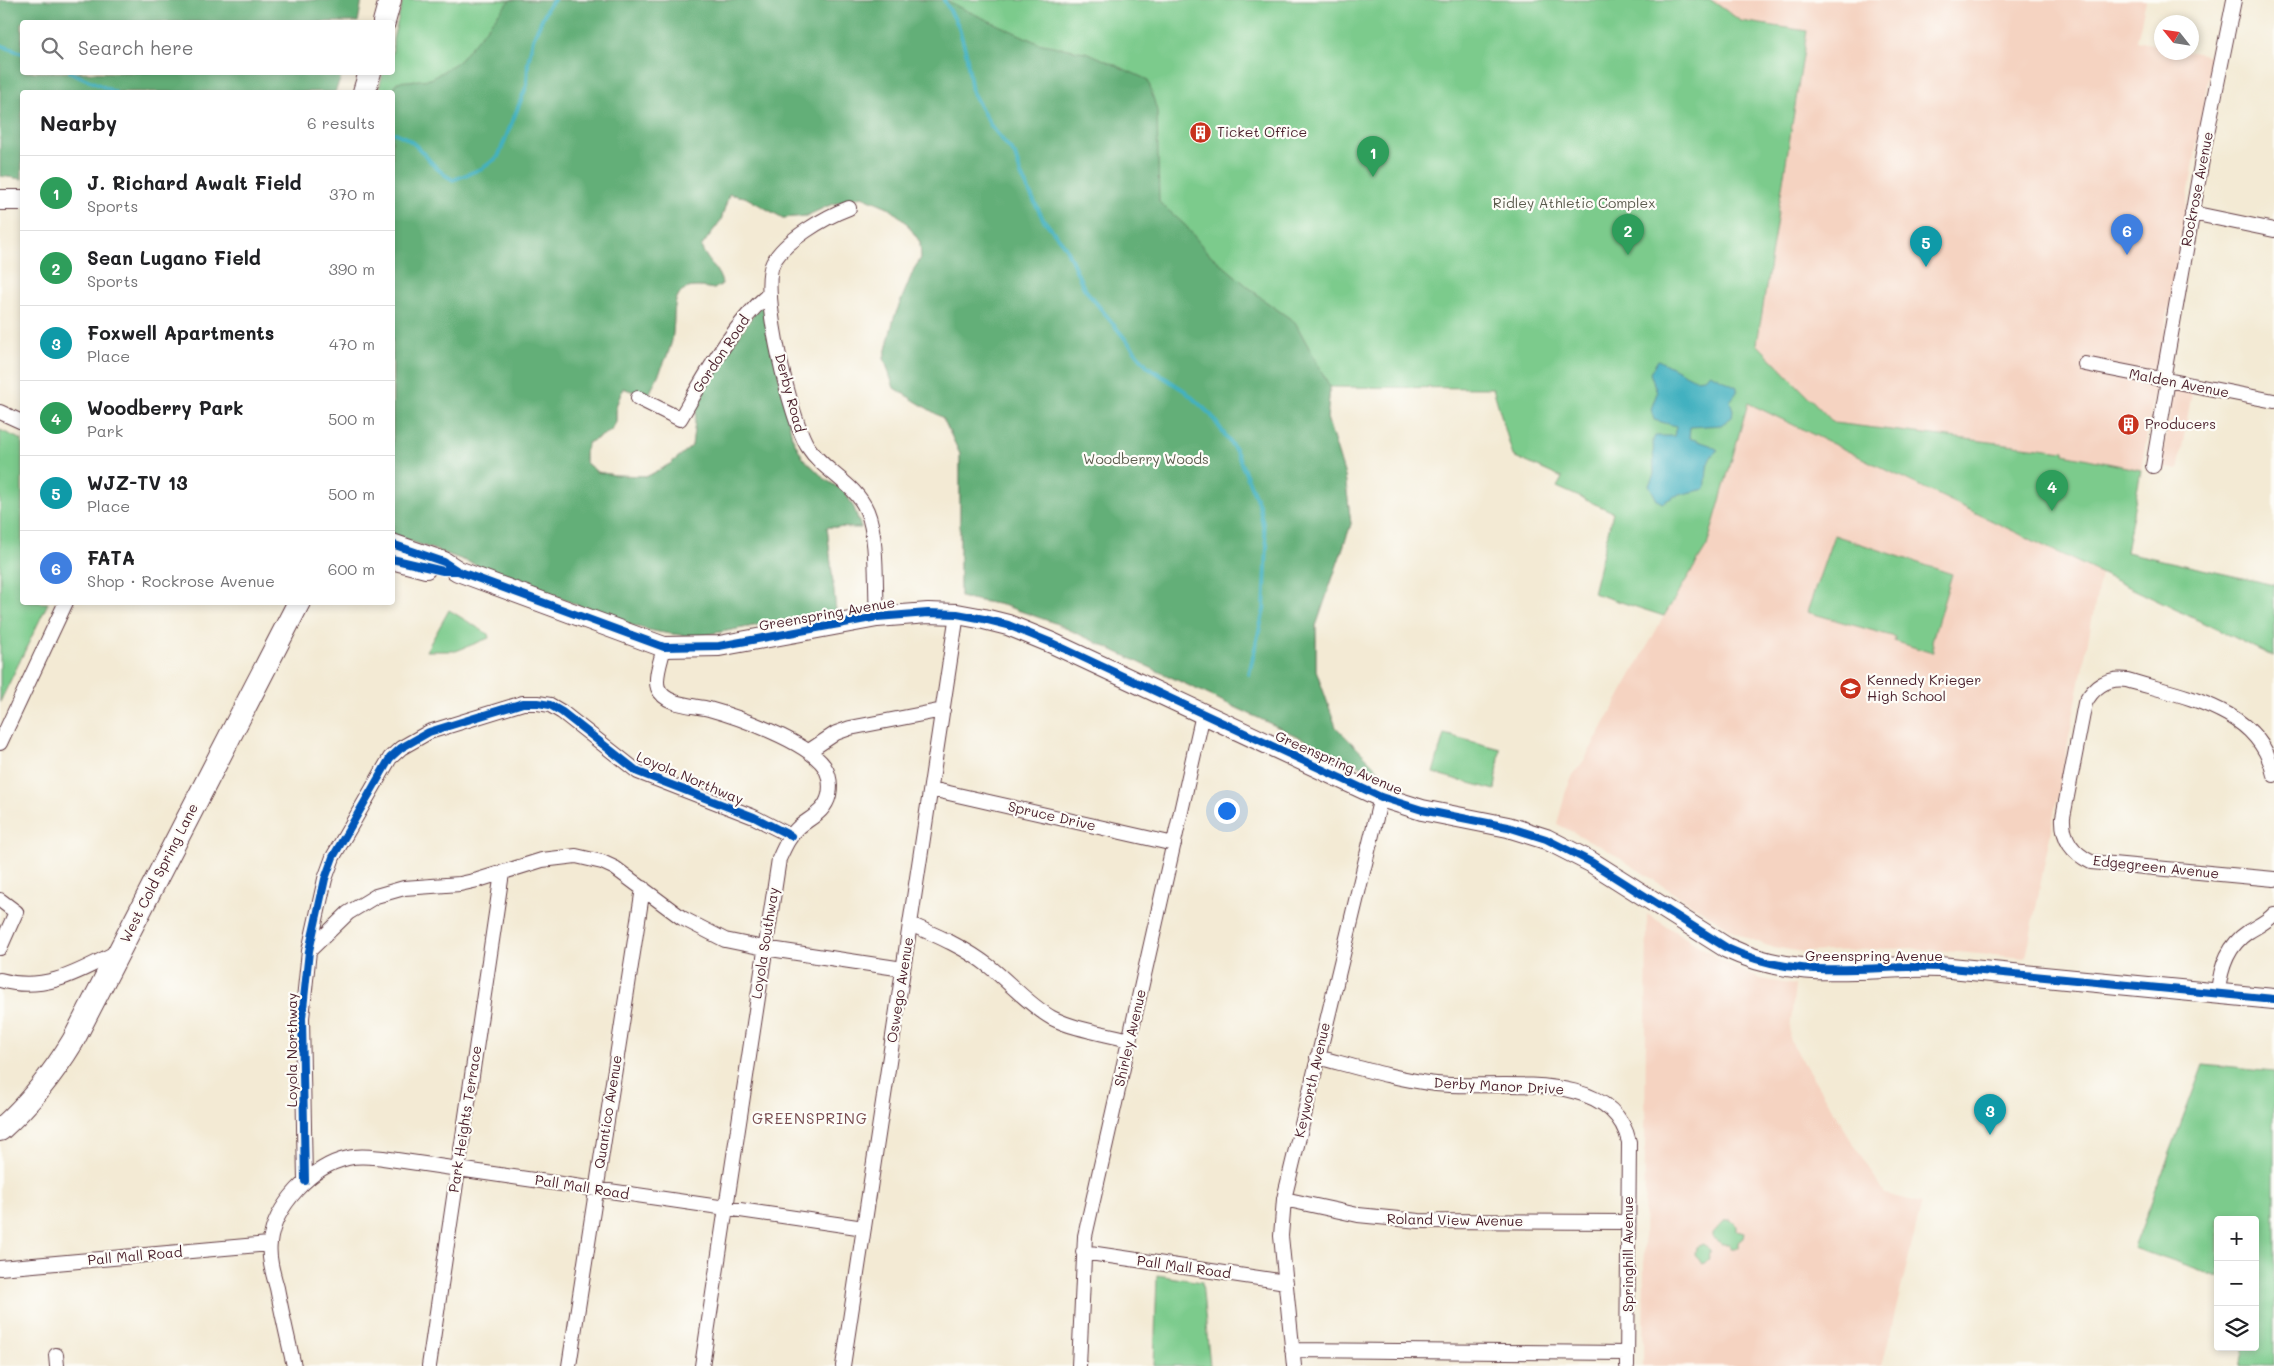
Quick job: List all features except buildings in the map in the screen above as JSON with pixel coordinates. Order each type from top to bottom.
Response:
[{"type":"main road","points":[[385,20],[390,0]]},
{"type":"main road","points":[[365,90],[369,75]]},
{"type":"main road","points":[[0,200],[20,200]]},
{"type":"main road","name":"Greenspring Avenue","points":[[395,545],[444,562],[458,571],[664,647],[718,646],[903,614],[957,614],[992,621],[1027,632],[1380,798],[1422,810],[1508,827],[1546,839],[1591,862],[1728,948],[1747,957],[1767,963],[1824,970],[1888,966],[1940,967],[2274,999]]},
{"type":"main road","name":"Greenspring Avenue","points":[[395,561],[443,571],[458,571]]},
{"type":"main road","name":"West Cold Spring Lane","points":[[0,1130],[26,1104],[60,1063],[73,1042],[297,605]]},
{"type":"street","name":"Rockrose Avenue","points":[[2153,466],[2192,213],[2234,0]]},
{"type":"street","name":"Derby Road","points":[[849,208],[815,226],[778,254],[770,270],[768,294],[777,342],[800,434],[813,454],[850,487],[867,511],[873,540],[877,617]]},
{"type":"street","points":[[2192,213],[2274,230]]},
{"type":"street","name":"Gordon Road","points":[[638,398],[680,419],[741,324],[768,294]]},
{"type":"street","name":"Malden Avenue","points":[[2085,364],[2274,401]]},
{"type":"street","points":[[0,412],[20,421]]},
{"type":"street","points":[[0,743],[65,605]]},
{"type":"street","name":"Oswego Avenue","points":[[843,1366],[957,614]]},
{"type":"street","name":"Loyola Southway","points":[[664,647],[657,680],[658,688],[662,694],[680,703],[710,709],[736,718],[768,731],[809,752],[824,766],[830,788],[829,795],[820,812],[791,836],[779,859],[702,1366]]},
{"type":"street","name":"Edgegreen Avenue","points":[[2274,775],[2268,755],[2255,734],[2233,716],[2206,704],[2118,679],[2097,687],[2090,694],[2085,704],[2063,817],[2066,839],[2081,857],[2101,864],[2274,880]]},
{"type":"street","name":"Loyola Northway","points":[[306,1180],[302,1018],[309,951],[325,879],[333,857],[390,758],[401,748],[429,732],[524,702],[550,705],[638,772],[754,817],[791,836]]},
{"type":"street","points":[[809,752],[836,733],[850,728],[943,710]]},
{"type":"street","name":"Shirley Avenue","points":[[1080,1366],[1083,1252],[1129,1040],[1204,714]]},
{"type":"street","name":"Spruce Drive","points":[[931,789],[1174,844]]},
{"type":"street","name":"Keyworth Avenue","points":[[1294,1366],[1281,1236],[1284,1199],[1380,798]]},
{"type":"street","points":[[309,951],[348,913],[376,896],[404,888],[460,884],[542,860],[576,856],[602,862],[615,868],[682,918],[725,940],[764,948],[903,968]]},
{"type":"street","name":"Park Heights Terrace","points":[[429,1366],[502,873]]},
{"type":"street","name":"Quantico Avenue","points":[[570,1366],[643,888]]},
{"type":"street","points":[[0,900],[16,912],[0,948]]},
{"type":"street","points":[[2218,993],[2223,963],[2234,945],[2248,932],[2274,914]]},
{"type":"street","points":[[910,924],[941,937],[976,957],[1027,1000],[1052,1017],[1076,1027],[1129,1040]]},
{"type":"street","points":[[0,980],[25,985],[59,979],[119,951]]},
{"type":"street","name":"Derby Manor Drive","points":[[1317,1057],[1436,1084],[1568,1089],[1581,1092],[1606,1105],[1621,1121],[1628,1142]]},
{"type":"street","name":"Springhill Avenue","points":[[1627,1359],[1628,1142]]},
{"type":"street","name":"Pall Mall Road","points":[[306,1180],[318,1170],[334,1162],[358,1156],[457,1168],[864,1228]]},
{"type":"street","points":[[294,1366],[271,1263],[269,1244],[274,1227],[283,1209],[306,1180]]},
{"type":"street","name":"Roland View Avenue","points":[[1284,1199],[1358,1214],[1409,1221],[1628,1222]]},
{"type":"street","name":"Pall Mall Road","points":[[0,1268],[269,1244]]},
{"type":"street","name":"Pall Mall Road","points":[[1083,1252],[1286,1282]]},
{"type":"street","points":[[1292,1350],[1627,1359]]},
{"type":"shaded area","points":[[1711,0],[2146,0],[2137,41],[2154,45],[2154,60],[2199,60],[2199,53],[2212,56],[2141,470],[2064,454],[2064,451],[1834,423],[1757,344],[1807,31],[1741,21]]},
{"type":"shaded area","points":[[2175,382],[2193,386],[2178,470],[2162,467],[2161,464]]},
{"type":"shaded area","name":"Kennedy Krieger High School","points":[[1747,403],[2101,574],[2026,958],[1912,948],[1803,952],[1768,946],[1736,933],[1604,848],[1557,824],[1566,791],[1573,775],[1585,759],[1664,616],[1707,546]]},
{"type":"shaded area","points":[[1647,914],[1733,967],[1761,979],[1795,985],[1789,1039],[1885,1194],[1922,1203],[1882,1366],[1643,1366]]},
{"type":"green space","points":[[0,0],[362,0],[358,20],[20,20],[20,75],[342,75],[336,90],[20,90],[20,179],[0,176]]},
{"type":"green space","name":"Ridley Athletic Complex","points":[[403,0],[1711,0],[1741,21],[1807,31],[1757,344],[1834,423],[2064,451],[2064,454],[2141,470],[2126,552],[2274,585],[2274,657],[1748,403],[1707,546],[1664,616],[1593,593],[1613,512],[1557,487],[1562,478],[1513,456],[1493,388],[1330,387],[1327,418],[1345,476],[1351,524],[1316,626],[1316,670],[1336,727],[1387,778],[1055,623],[1003,605],[960,597],[960,454],[943,418],[894,388],[884,358],[894,318],[914,269],[921,258],[920,242],[905,221],[888,207],[862,196],[830,205],[806,216],[783,218],[745,197],[729,194],[721,220],[701,247],[719,275],[722,284],[714,289],[698,287],[686,289],[680,293],[674,310],[673,332],[669,351],[648,397],[623,388],[616,406],[616,422],[611,431],[588,443],[585,452],[585,462],[597,472],[614,475],[648,476],[670,464],[692,446],[697,406],[773,348],[792,437],[803,458],[825,479],[845,492],[854,508],[861,528],[827,527],[836,611],[704,635],[681,635],[659,632],[615,620],[529,585],[395,536],[395,90],[379,90],[382,75],[395,75],[395,31]]},
{"type":"green space","name":"Woodberry Woods","points":[[510,0],[948,0],[950,3],[1038,43],[1089,53],[1148,80],[1157,111],[1159,202],[1185,225],[1207,252],[1265,301],[1295,322],[1330,387],[1327,418],[1345,476],[1351,524],[1316,626],[1316,670],[1336,727],[1387,778],[1055,623],[1003,605],[960,597],[960,454],[943,418],[894,388],[884,358],[894,318],[914,269],[921,258],[920,242],[905,221],[888,207],[862,196],[830,205],[806,216],[783,218],[745,197],[729,194],[721,220],[701,247],[719,275],[722,284],[714,289],[698,287],[686,289],[680,293],[674,310],[673,332],[669,351],[648,397],[623,388],[616,406],[616,422],[611,431],[588,443],[585,452],[585,462],[597,472],[614,475],[648,476],[670,464],[692,446],[697,406],[707,382],[759,307],[764,305],[792,437],[803,458],[825,479],[845,492],[854,508],[861,528],[827,527],[836,611],[704,635],[681,635],[659,632],[637,627],[593,612],[529,585],[395,536],[395,90],[393,90],[397,82],[431,79],[459,61]]},
{"type":"green space","points":[[0,430],[20,439],[20,605],[47,605],[0,702]]},
{"type":"green space","points":[[1834,535],[1952,574],[1932,641],[1934,652],[1894,641],[1895,637],[1807,612]]},
{"type":"green space","points":[[449,610],[488,634],[489,638],[456,651],[426,651]]},
{"type":"green space","points":[[1444,734],[1500,749],[1495,790],[1433,773]]},
{"type":"green space","points":[[2203,1065],[2274,1072],[2274,1366],[2240,1366],[2243,1351],[2259,1351],[2259,1216],[2214,1216],[2214,1276],[2134,1248]]},
{"type":"green space","points":[[1725,1220],[1731,1220],[1737,1226],[1737,1231],[1744,1233],[1743,1238],[1738,1242],[1738,1248],[1730,1248],[1730,1244],[1722,1244],[1713,1238],[1713,1233]]},
{"type":"green space","points":[[1703,1244],[1711,1251],[1708,1261],[1702,1264],[1695,1254],[1696,1247]]},
{"type":"green space","points":[[1157,1275],[1202,1282],[1210,1366],[1154,1366]]},
{"type":"water","points":[[1658,360],[1695,379],[1704,378],[1710,373],[1737,387],[1737,392],[1730,401],[1733,410],[1732,417],[1721,425],[1690,427],[1689,438],[1710,445],[1718,450],[1710,458],[1707,467],[1705,489],[1675,496],[1662,503],[1657,500],[1649,485],[1654,474],[1653,440],[1655,436],[1674,436],[1676,426],[1654,420],[1651,409],[1657,393],[1650,373]]},
{"type":"waterway","points":[[395,133],[412,142],[444,175],[453,180],[483,168],[498,157],[527,85],[528,63],[533,39],[547,8],[554,0]]},
{"type":"waterway","points":[[944,0],[958,25],[966,52],[972,92],[991,126],[1015,155],[1021,175],[1043,219],[1065,246],[1084,288],[1148,367],[1185,391],[1211,415],[1236,451],[1259,505],[1267,545],[1264,610],[1249,674]]},
{"type":"waterway","points":[[0,45],[20,52]]},
{"type":"waterway","points":[[77,75],[110,90]]},
{"type":"cycle path","points":[[395,545],[444,562],[458,571],[664,647],[719,646],[877,617],[928,613],[957,614],[1008,625],[1052,643],[1381,797],[1422,810],[1508,827],[1546,839],[1591,862],[1727,948],[1780,965],[1832,970],[1940,967],[2274,999]]},
{"type":"cycle path","points":[[395,560],[443,571],[458,571]]},
{"type":"cycle path","points":[[305,1181],[302,1018],[309,951],[325,879],[333,857],[390,758],[401,748],[429,732],[523,703],[550,705],[562,712],[638,772],[754,817],[791,836]]},
{"type":"place","name":"Ticket Office","points":[[1201,132]]},
{"type":"place","name":"J. Richard Awalt Field","points":[[1373,177]]},
{"type":"place","name":"Sean Lugano Field","points":[[1628,255]]},
{"type":"place","name":"FATA","points":[[2127,255]]},
{"type":"place","name":"WJZ-TV 13","points":[[1926,267]]},
{"type":"place","name":"Producers","points":[[2129,424]]},
{"type":"place","name":"Woodberry Park","points":[[2052,511]]},
{"type":"place","name":"Kennedy Krieger High School","points":[[1851,688]]},
{"type":"place","name":"Foxwell Apartments","points":[[1990,1135]]},
{"type":"district","name":"GREENSPRING","points":[[810,1119]]}]
